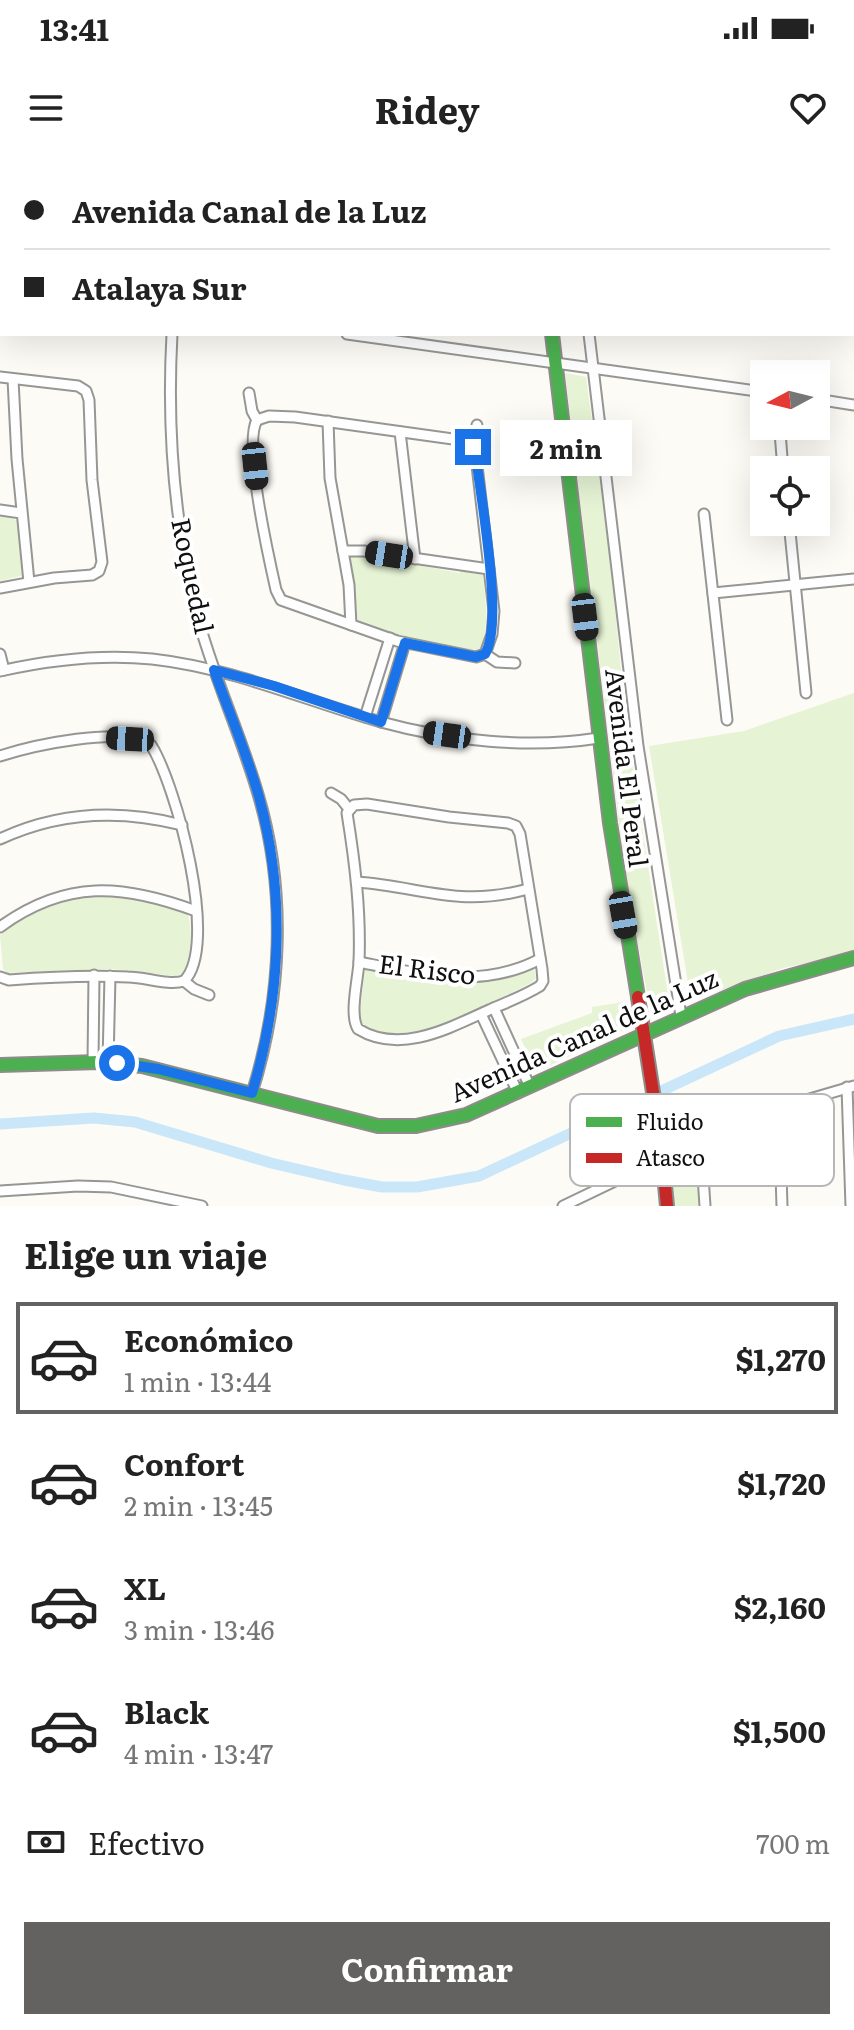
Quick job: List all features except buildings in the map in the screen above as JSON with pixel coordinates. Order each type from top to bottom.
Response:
[{"type":"street","name":"Roquedal","points":[[172,336],[171,431],[176,500],[196,609],[214,670],[259,795],[274,879],[278,936],[274,989],[252,1093]]},
{"type":"street","points":[[361,336],[750,390]]},
{"type":"street","name":"Avenida El Peral","points":[[552,336],[599,738],[618,880],[653,1094]]},
{"type":"street","name":"Avenida El Peral","points":[[589,336],[638,746],[681,1016]]},
{"type":"street","points":[[0,377],[78,386],[86,391],[89,397],[92,480],[102,562],[99,571],[92,575],[0,588]]},
{"type":"street","points":[[13,379],[21,513],[29,582]]},
{"type":"street","points":[[249,393],[257,420],[254,436],[260,506],[276,590],[281,600],[405,643],[476,657],[485,654],[494,619],[476,457],[471,444],[275,415],[257,420]]},
{"type":"street","points":[[830,401],[854,405]]},
{"type":"street","points":[[328,421],[330,478],[351,599],[351,625]]},
{"type":"street","points":[[471,444],[477,425]]},
{"type":"street","points":[[400,432],[415,559]]},
{"type":"street","points":[[0,510],[21,513]]},
{"type":"street","points":[[704,514],[727,720]]},
{"type":"street","points":[[790,536],[806,693]]},
{"type":"street","points":[[343,551],[356,550],[489,569]]},
{"type":"street","points":[[713,593],[854,579]]},
{"type":"street","points":[[365,717],[390,638]]},
{"type":"street","points":[[381,722],[405,643]]},
{"type":"street","points":[[0,654],[2,671],[58,661],[122,657],[214,670],[274,686],[381,722],[430,732],[542,743],[599,738]]},
{"type":"street","points":[[485,654],[497,662],[515,663]]},
{"type":"street","points":[[0,756],[75,739],[138,740],[148,743],[163,770],[182,825],[193,876],[196,911],[193,964],[184,981],[175,983],[94,975],[9,980],[0,977]]},
{"type":"street","points":[[331,793],[349,809]]},
{"type":"street","points":[[367,804],[516,826],[520,834],[542,984],[436,1033],[408,1040],[369,1035],[355,1026],[353,1016],[359,962],[357,882],[347,813],[349,809],[354,805],[367,804]]},
{"type":"street","points":[[0,839],[44,823],[90,815],[137,816],[182,825]]},
{"type":"street","points":[[357,882],[472,898],[495,897],[528,889]]},
{"type":"street","points":[[0,927],[48,901],[91,890],[142,893],[196,911]]},
{"type":"street","name":"Avenida Canal de la Luz","points":[[0,1065],[108,1063],[158,1069],[365,1124],[402,1127],[447,1122],[745,989],[854,958]]},
{"type":"street","name":"El Risco","points":[[359,962],[473,978],[504,974],[540,959]]},
{"type":"street","points":[[93,1063],[94,975]]},
{"type":"street","points":[[108,1063],[110,976]]},
{"type":"street","points":[[184,981],[209,995]]},
{"type":"street","points":[[494,1008],[524,1090]]},
{"type":"street","points":[[481,1014],[524,1090]]},
{"type":"street","points":[[819,1094],[851,1086],[851,1206]]},
{"type":"street","points":[[0,1191],[97,1186],[126,1188],[171,1202],[202,1206]]},
{"type":"street","points":[[563,1206],[605,1186]]},
{"type":"street","name":"Avenida El Peral","points":[[665,1186],[667,1206]]},
{"type":"street","points":[[704,1186],[705,1206]]},
{"type":"street","points":[[781,1186],[782,1206]]},
{"type":"green space","points":[[565,373],[586,377],[610,556],[626,724],[670,1008],[651,1014],[626,882]]},
{"type":"green space","points":[[0,515],[19,521],[24,575],[0,581]]},
{"type":"green space","points":[[353,553],[460,573],[461,569],[483,574],[486,620],[481,648],[475,650],[415,640],[358,620],[347,557]]},
{"type":"green space","points":[[854,693],[854,953],[783,968],[691,1001],[649,746],[744,731]]},
{"type":"green space","points":[[93,896],[141,900],[187,913],[190,943],[184,973],[175,976],[113,969],[8,973],[3,969],[0,935],[44,909]]},
{"type":"green space","points":[[365,968],[469,981],[501,978],[534,969],[536,978],[471,1013],[422,1030],[399,1034],[379,1032],[362,1023],[360,1015]]},
{"type":"green space","points":[[624,1002],[629,1028],[536,1072],[521,1039],[592,1013],[592,1007]]},
{"type":"green space","points":[[669,1186],[699,1186],[700,1206],[670,1206]]},
{"type":"waterway","points":[[655,1094],[779,1036],[854,1019]]},
{"type":"waterway","points":[[0,1124],[94,1118],[135,1122],[271,1163],[382,1187],[417,1187],[479,1176],[570,1134]]},
{"type":"traffic: fast","points":[[552,336],[610,823],[638,997]]},
{"type":"traffic: fast","points":[[0,1065],[99,1062],[142,1066],[378,1126],[416,1126],[466,1115],[745,989],[854,958]]},
{"type":"traffic: jam","points":[[638,997],[653,1094]]},
{"type":"traffic: jam","points":[[665,1186],[667,1206]]},
{"type":"route","points":[[117,1063],[158,1069],[252,1093],[274,989],[278,936],[274,879],[259,795],[214,670],[274,686],[381,722],[405,643],[476,657],[485,654],[493,628],[494,611],[473,447]]}]
